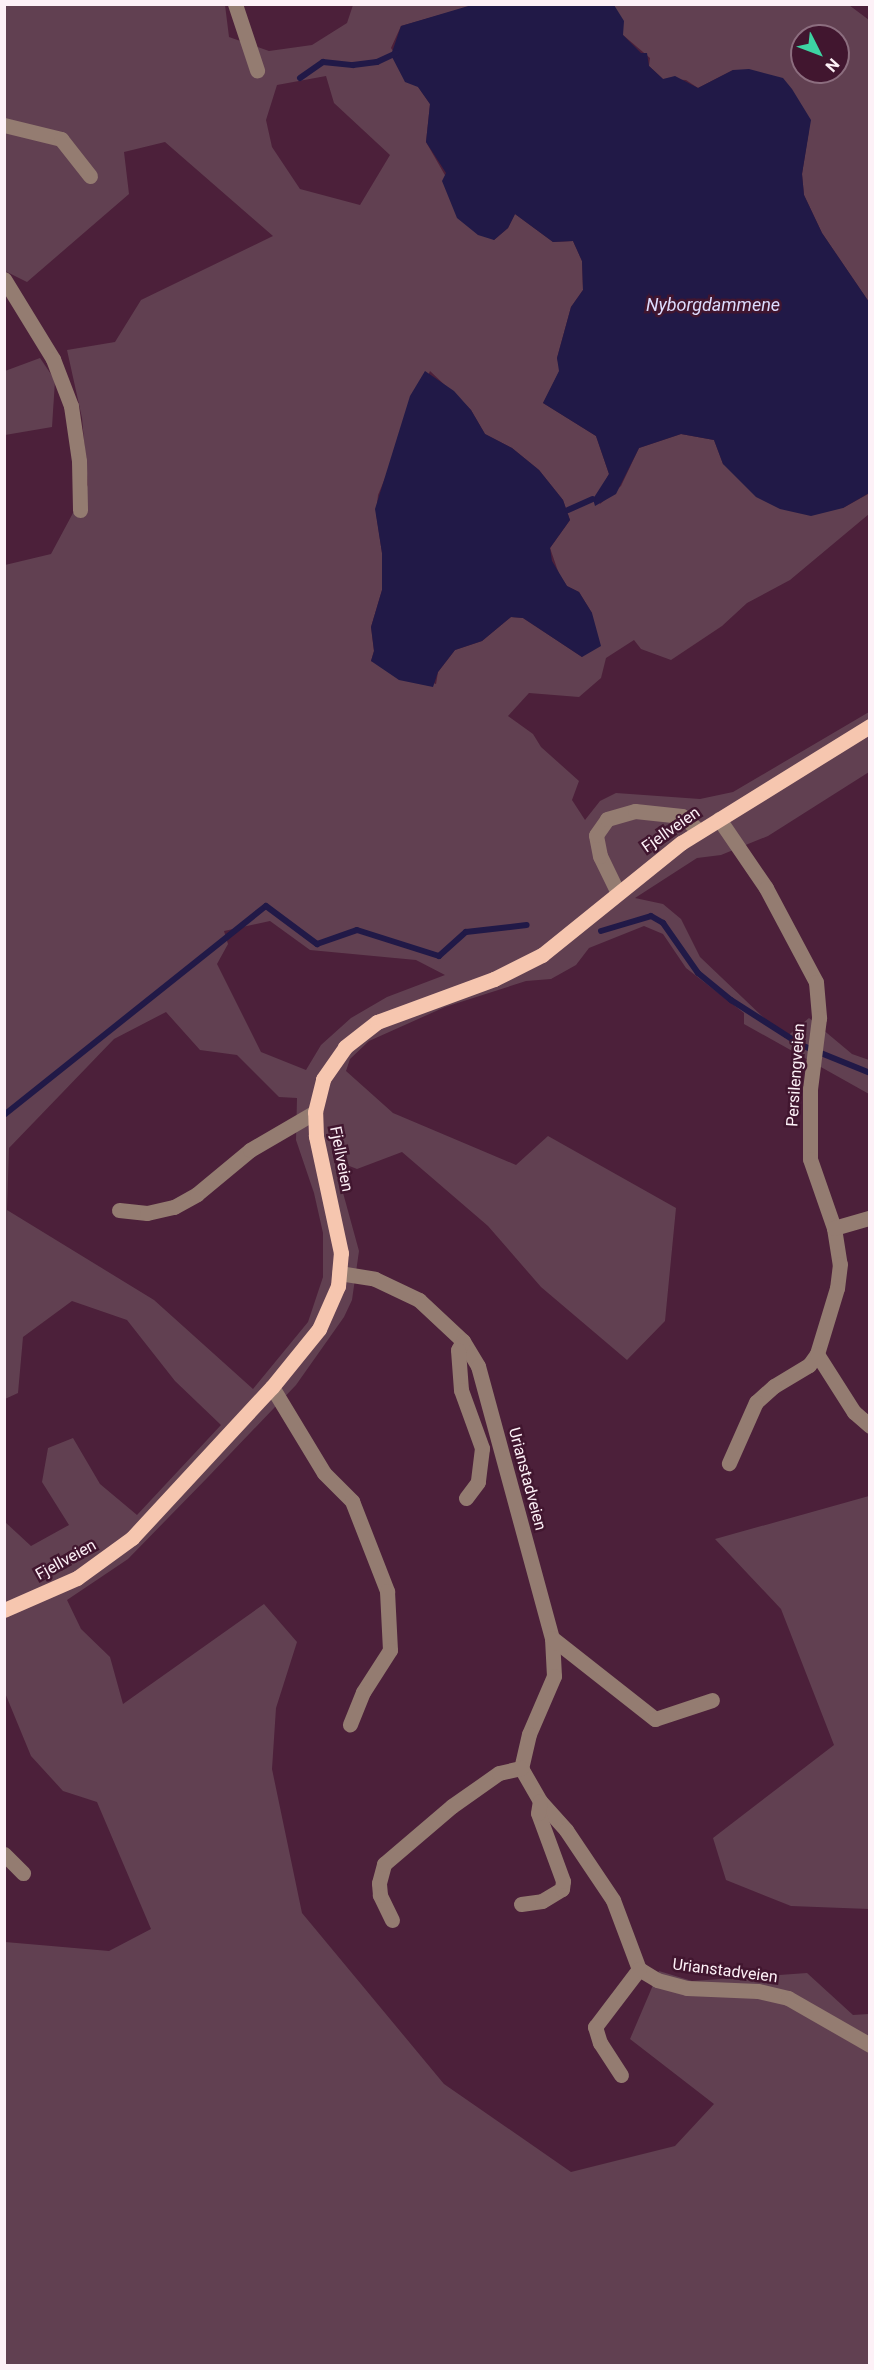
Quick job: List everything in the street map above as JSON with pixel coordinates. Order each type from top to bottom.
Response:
[{"type":"main road","name":"Fjellveien","points":[[4,1610],[77,1578],[108,1558],[157,1514],[272,1387],[319,1329],[333,1301],[339,1273],[339,1238],[321,1164],[315,1112],[328,1070],[361,1033],[409,1007],[524,966],[560,943],[618,893],[699,831],[870,726]]},
{"type":"street","points":[[235,4],[257,70]]},
{"type":"street","points":[[4,124],[61,139],[90,176]]},
{"type":"street","points":[[4,279],[53,359],[71,406],[79,460],[80,510]]},
{"type":"street","points":[[618,893],[600,856],[596,835],[608,819],[635,810],[682,816],[699,831]]},
{"type":"street","name":"Persilengveien","points":[[719,819],[766,888],[816,982],[819,1003],[814,1053],[810,1159],[839,1245],[837,1288],[818,1354]]},
{"type":"street","points":[[119,1210],[147,1213],[174,1207],[197,1194],[250,1150],[315,1112]]},
{"type":"street","points":[[834,1228],[870,1218]]},
{"type":"street","name":"Urianstadveien","points":[[339,1273],[375,1279],[419,1300],[463,1341],[477,1366],[552,1638],[554,1676],[529,1734],[521,1768]]},
{"type":"street","points":[[463,1341],[458,1350],[461,1390],[482,1449],[478,1482],[465,1498]]},
{"type":"street","points":[[729,1463],[756,1402],[774,1386],[809,1365],[818,1354],[854,1412],[870,1426]]},
{"type":"street","points":[[272,1387],[324,1473],[352,1501],[387,1592],[392,1645],[363,1692],[350,1725]]},
{"type":"street","points":[[552,1638],[655,1719],[712,1700]]},
{"type":"street","points":[[392,1920],[380,1895],[379,1883],[384,1864],[452,1806],[499,1773],[521,1768],[540,1800],[566,1830],[613,1900],[639,1969],[595,2027],[600,2043],[621,2075]]},
{"type":"street","points":[[521,1904],[549,1899],[562,1889],[563,1881],[538,1813],[540,1800]]},
{"type":"street","points":[[4,1854],[23,1873]]},
{"type":"street","name":"Urianstadveien","points":[[639,1969],[657,1980],[687,1988],[758,1991],[788,1998],[870,2045]]},
{"type":"shaded area","points":[[5,5],[225,5],[229,37],[269,51],[312,45],[347,23],[353,5],[475,5],[401,26],[391,48],[430,104],[426,142],[446,177],[494,240],[508,228],[515,214],[553,242],[573,241],[582,261],[583,290],[571,307],[557,358],[560,370],[543,403],[596,436],[609,474],[598,495],[600,504],[621,486],[639,448],[681,434],[714,440],[723,464],[843,508],[870,493],[869,514],[790,580],[747,603],[722,626],[671,660],[641,649],[634,640],[606,658],[601,678],[579,697],[529,693],[508,716],[533,734],[541,747],[579,781],[572,800],[585,820],[600,801],[616,793],[700,799],[733,792],[869,712],[869,772],[768,836],[721,855],[697,858],[635,898],[663,904],[681,919],[700,957],[785,1038],[809,1018],[852,1054],[869,1060],[869,1094],[744,1024],[744,1013],[686,968],[663,934],[644,926],[589,948],[576,965],[551,979],[526,981],[445,1007],[369,1041],[350,1059],[346,1071],[393,1113],[516,1165],[548,1136],[676,1208],[665,1321],[627,1360],[541,1287],[488,1226],[402,1152],[357,1169],[334,1160],[359,1251],[352,1300],[344,1317],[296,1385],[128,1559],[67,1600],[81,1629],[110,1657],[123,1704],[264,1604],[297,1642],[276,1708],[272,1769],[302,1913],[444,2084],[571,2172],[675,2146],[714,2104],[630,2039],[659,1971],[692,1981],[807,1973],[853,2015],[869,2014],[869,2365],[5,2365],[5,1942],[109,1951],[151,1929],[97,1802],[63,1791],[31,1756],[5,1693],[4,1521],[31,1546],[69,1525],[42,1482],[48,1448],[73,1438],[100,1484],[137,1515],[221,1425],[175,1381],[127,1320],[72,1301],[23,1337],[18,1393],[5,1399],[5,565],[51,554],[88,485],[82,418],[67,350],[115,342],[141,300],[273,236],[165,142],[124,152],[129,194],[27,282],[5,271]],"holes":[[[326,76],[334,103],[390,155],[360,205],[300,189],[272,147],[266,120],[277,85]],[[430,371],[471,410],[485,434],[512,448],[539,470],[563,500],[570,520],[550,548],[559,574],[567,586],[579,592],[592,613],[582,657],[523,618],[511,617],[482,641],[455,650],[438,672],[436,684],[371,661],[374,651],[371,627],[382,590],[382,553],[376,513],[378,495]],[[270,921],[310,950],[416,960],[445,975],[387,997],[351,1018],[321,1045],[306,1070],[261,1052],[217,964],[228,944],[224,931]],[[166,1012],[200,1050],[237,1055],[279,1097],[297,1098],[296,1140],[314,1193],[323,1233],[323,1277],[308,1322],[253,1389],[154,1300],[7,1210],[9,1148],[114,1039]]]},
{"type":"shaded area","points":[[614,5],[849,5],[869,20],[869,302],[822,233],[804,195],[802,174],[809,130],[733,70],[698,88],[686,80],[663,79],[649,66],[650,58],[623,35]]},
{"type":"shaded area","points":[[40,358],[55,380],[52,427],[5,435],[5,371]]},
{"type":"shaded area","points":[[869,1496],[869,1909],[791,1906],[726,1880],[713,1838],[834,1745],[781,1609],[715,1539]]},
{"type":"water","name":"Nyborgdammene","points":[[475,4],[614,5],[624,21],[623,35],[641,53],[647,53],[649,66],[663,79],[675,76],[698,88],[733,70],[749,69],[783,78],[792,89],[811,120],[802,174],[804,195],[822,233],[869,302],[869,493],[843,508],[811,516],[780,509],[756,497],[723,464],[714,440],[681,434],[639,448],[616,494],[595,506],[593,499],[609,474],[596,436],[543,403],[559,371],[557,358],[571,307],[583,290],[582,261],[573,241],[553,242],[515,214],[508,228],[494,240],[478,235],[457,218],[442,181],[446,173],[426,142],[430,104],[418,87],[405,82],[391,55],[401,26]]},
{"type":"water","points":[[425,371],[454,391],[471,410],[485,434],[512,448],[539,470],[563,500],[570,520],[550,548],[552,561],[567,586],[579,592],[592,613],[601,646],[582,657],[523,618],[511,617],[482,641],[455,650],[438,672],[433,687],[399,680],[371,661],[374,651],[371,627],[382,590],[382,553],[375,509],[410,396]]},
{"type":"waterway","points":[[300,78],[323,62],[353,65],[377,62],[396,53]]},
{"type":"waterway","points":[[568,510],[593,499]]},
{"type":"waterway","points":[[4,1115],[266,906],[317,944],[357,930],[439,956],[466,932],[527,925]]},
{"type":"waterway","points":[[601,931],[651,916],[663,923],[698,973],[731,1000],[801,1045],[870,1073]]}]
